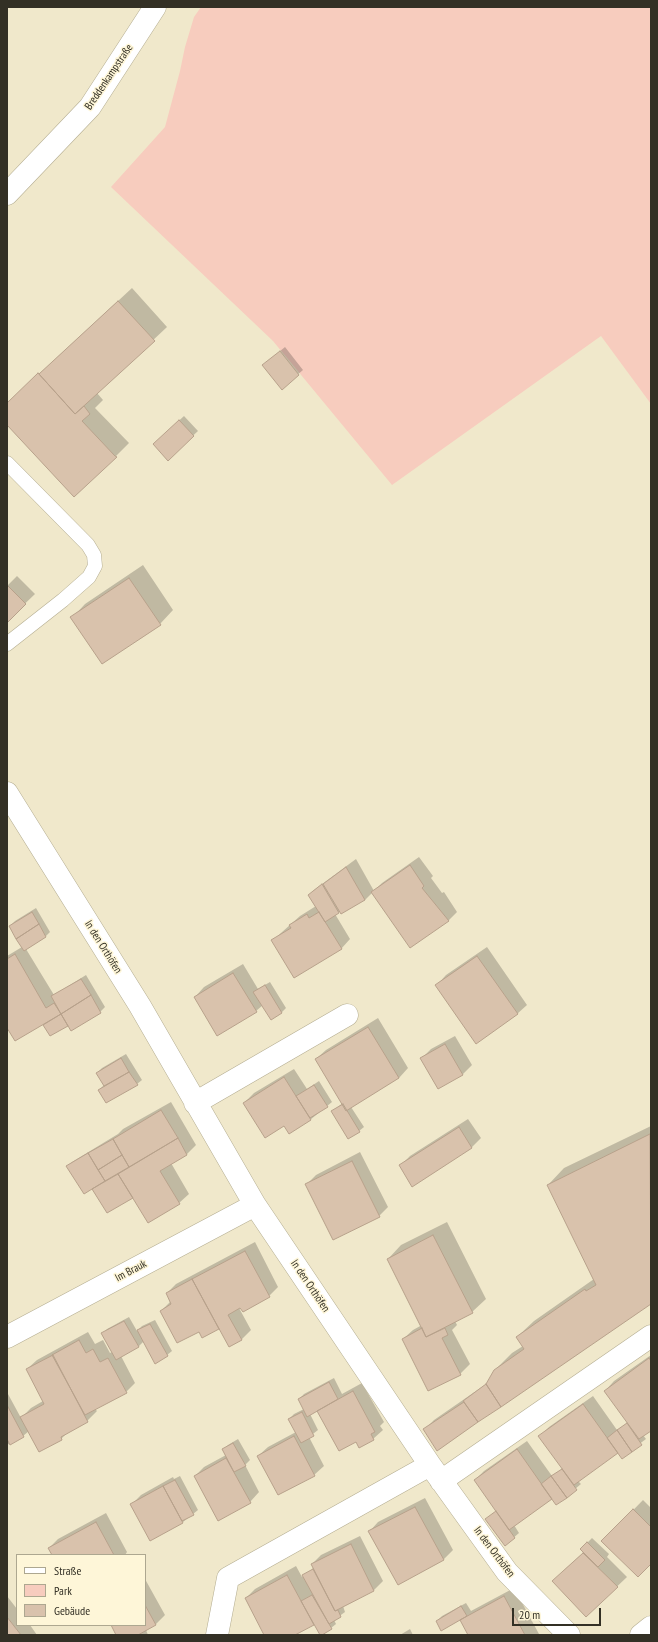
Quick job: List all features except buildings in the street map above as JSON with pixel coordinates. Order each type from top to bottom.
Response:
[{"type":"street","name":"Breddenkampstraße","points":[[7,194],[90,107],[155,7]]},
{"type":"street","name":"In den Orthöfen","points":[[7,793],[140,1006],[255,1205],[436,1473],[507,1572],[569,1635]]},
{"type":"street","points":[[195,1103],[347,1015]]},
{"type":"street","name":"Im Brauk","points":[[7,1337],[255,1205]]},
{"type":"street","points":[[217,1635],[228,1578],[436,1473],[651,1336]]},
{"type":"street","points":[[641,1635],[651,1627]]},
{"type":"lane","points":[[7,463],[88,545],[94,555],[95,566],[89,577],[68,596],[7,644]]},
{"type":"green space","points":[[201,7],[651,7],[651,404],[601,336],[392,485],[273,341],[111,187],[165,127],[194,17]]}]
